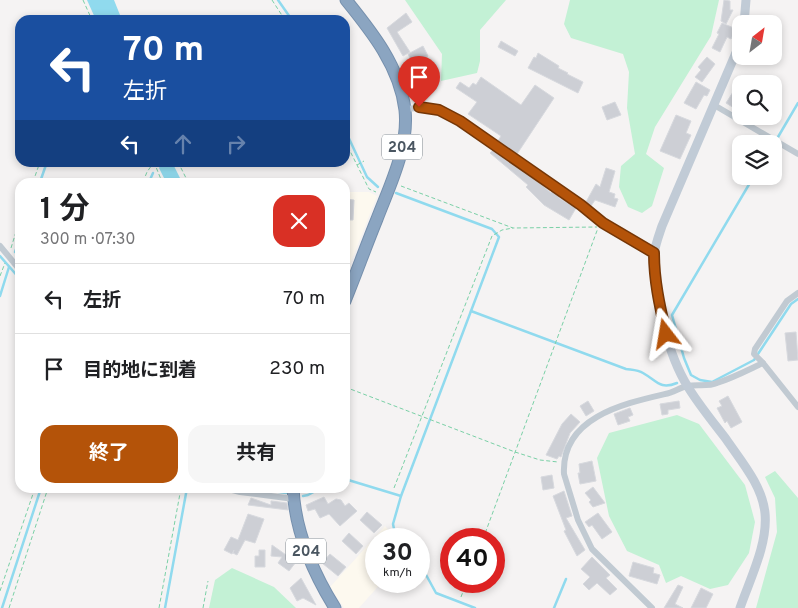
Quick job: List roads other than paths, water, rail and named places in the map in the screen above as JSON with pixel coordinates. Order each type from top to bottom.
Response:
[{"type":"highway","name":"204","points":[[346,0],[374,35],[385,53],[405,109],[406,128],[386,197],[350,288]]},
{"type":"highway","name":"204","points":[[294,493],[302,539],[310,563],[321,586],[335,608]]},
{"type":"street","points":[[745,15],[746,0]]},
{"type":"street","points":[[732,62],[662,226],[654,253],[654,274],[658,303],[666,334],[679,370],[687,386],[745,466],[760,493],[765,513],[764,532],[740,608]]},
{"type":"street","points":[[714,105],[798,154]]},
{"type":"street","points":[[405,109],[419,107],[439,110],[460,121],[581,205],[603,223],[654,253]]},
{"type":"street","points":[[0,246],[15,264]]},
{"type":"street","points":[[798,292],[787,301],[755,349],[759,359],[798,407]]},
{"type":"street","points":[[652,608],[592,549],[578,520],[564,474],[567,450],[575,434],[585,424],[615,408],[640,399],[668,394],[687,386],[716,384],[759,359]]},
{"type":"water","points":[[87,0],[114,0],[120,15],[94,15]]},
{"type":"water","points":[[174,167],[180,178],[164,178],[159,168]]},
{"type":"waterway","points":[[278,0],[288,15]]},
{"type":"waterway","points":[[779,135],[798,103]]},
{"type":"waterway","points":[[350,141],[367,177],[378,187]]},
{"type":"waterway","points":[[41,178],[45,167]]},
{"type":"waterway","points":[[151,178],[153,173]]},
{"type":"waterway","points":[[749,185],[672,315],[684,358],[691,375],[700,380],[712,382],[754,360],[791,304],[798,299]]},
{"type":"waterway","points":[[394,528],[393,524],[401,496],[499,237],[492,229],[396,193]]},
{"type":"waterway","points":[[0,256],[15,273]]},
{"type":"waterway","points":[[0,296],[9,267]]},
{"type":"waterway","points":[[471,311],[626,369],[641,372],[659,384],[666,386],[677,383]]},
{"type":"waterway","points":[[350,481],[401,496]]},
{"type":"waterway","points":[[2,608],[39,493]]},
{"type":"waterway","points":[[165,608],[186,493]]},
{"type":"waterway","points":[[303,496],[312,493]]},
{"type":"waterway","points":[[554,608],[566,579]]},
{"type":"waterway","points":[[430,582],[436,593],[475,608]]}]
